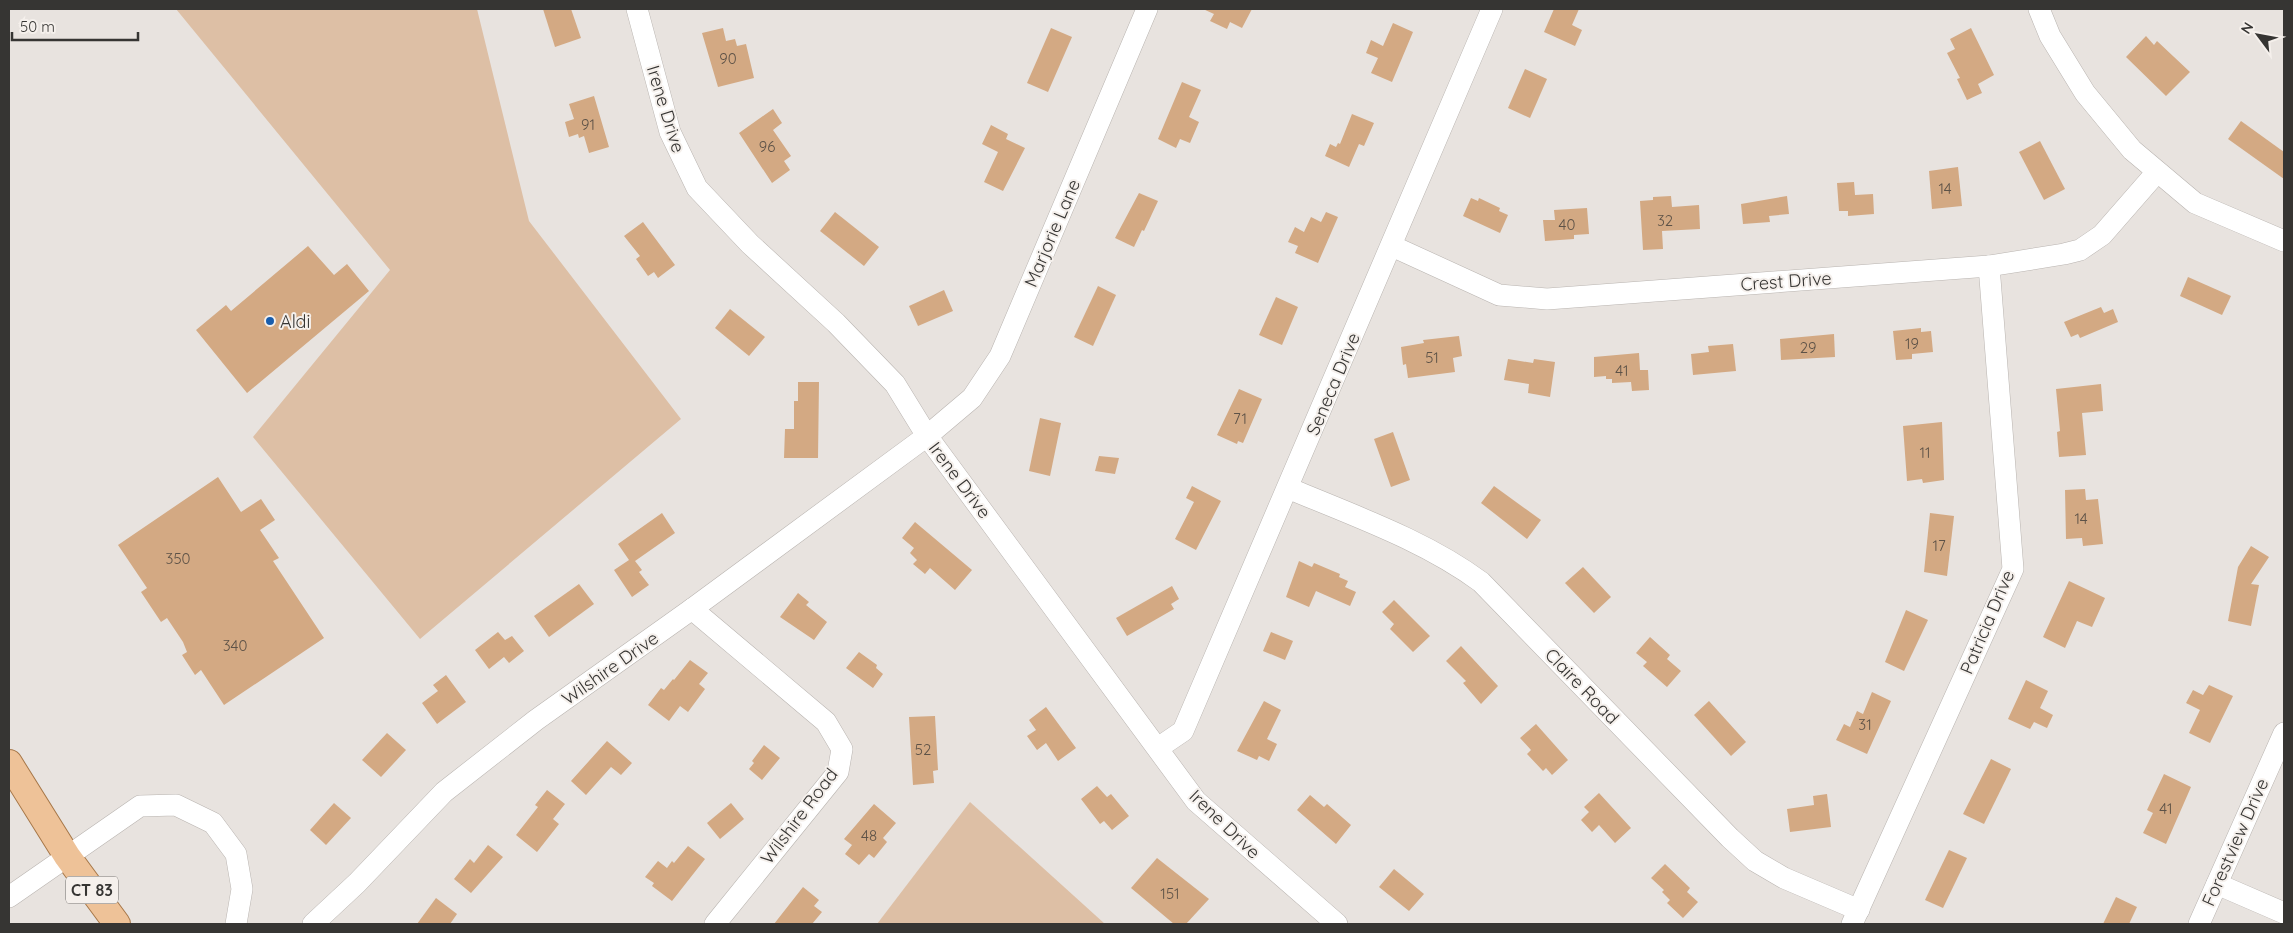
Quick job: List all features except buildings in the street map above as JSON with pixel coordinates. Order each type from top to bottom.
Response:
[{"type":"main road","name":"CT 83","points":[[9,763],[67,856],[117,924]]},
{"type":"street","name":"Irene Drive","points":[[637,9],[670,132],[696,188],[750,244],[836,323],[895,384],[927,436],[1196,801],[1337,924]]},
{"type":"street","name":"Marjorie Lane","points":[[927,436],[972,398],[1000,356],[1147,9]]},
{"type":"street","name":"Seneca Drive","points":[[1158,748],[1183,731],[1492,9]]},
{"type":"street","points":[[2039,9],[2050,36],[2085,93],[2132,150],[2195,203],[2284,241]]},
{"type":"street","name":"Crest Drive","points":[[1392,246],[1499,295],[1546,299],[1989,266],[2080,250],[2102,235],[2157,172]]},
{"type":"street","name":"Patricia Drive","points":[[1855,917],[2013,570],[1989,266]]},
{"type":"street","name":"Wilshire Drive","points":[[313,924],[357,883],[444,792],[536,720],[692,609],[927,436]]},
{"type":"street","name":"Claire Road","points":[[1288,488],[1426,548],[1452,561],[1481,582],[1730,838],[1754,860],[1855,917]]},
{"type":"street","name":"Wilshire Road","points":[[692,609],[826,722],[842,749],[838,772],[715,924]]},
{"type":"street","name":"Forestview Drive","points":[[2198,924],[2284,733]]},
{"type":"street","points":[[9,897],[140,806],[176,805],[213,823],[236,854],[242,889],[236,924]]},
{"type":"street","points":[[2216,884],[2284,914]]},
{"type":"shaded area","points":[[176,9],[477,9],[529,221],[681,419],[420,639],[253,437],[390,270]]},
{"type":"shaded area","points":[[970,802],[1105,924],[877,924]]},
{"type":"place","name":"Aldi","points":[[270,321]]}]
